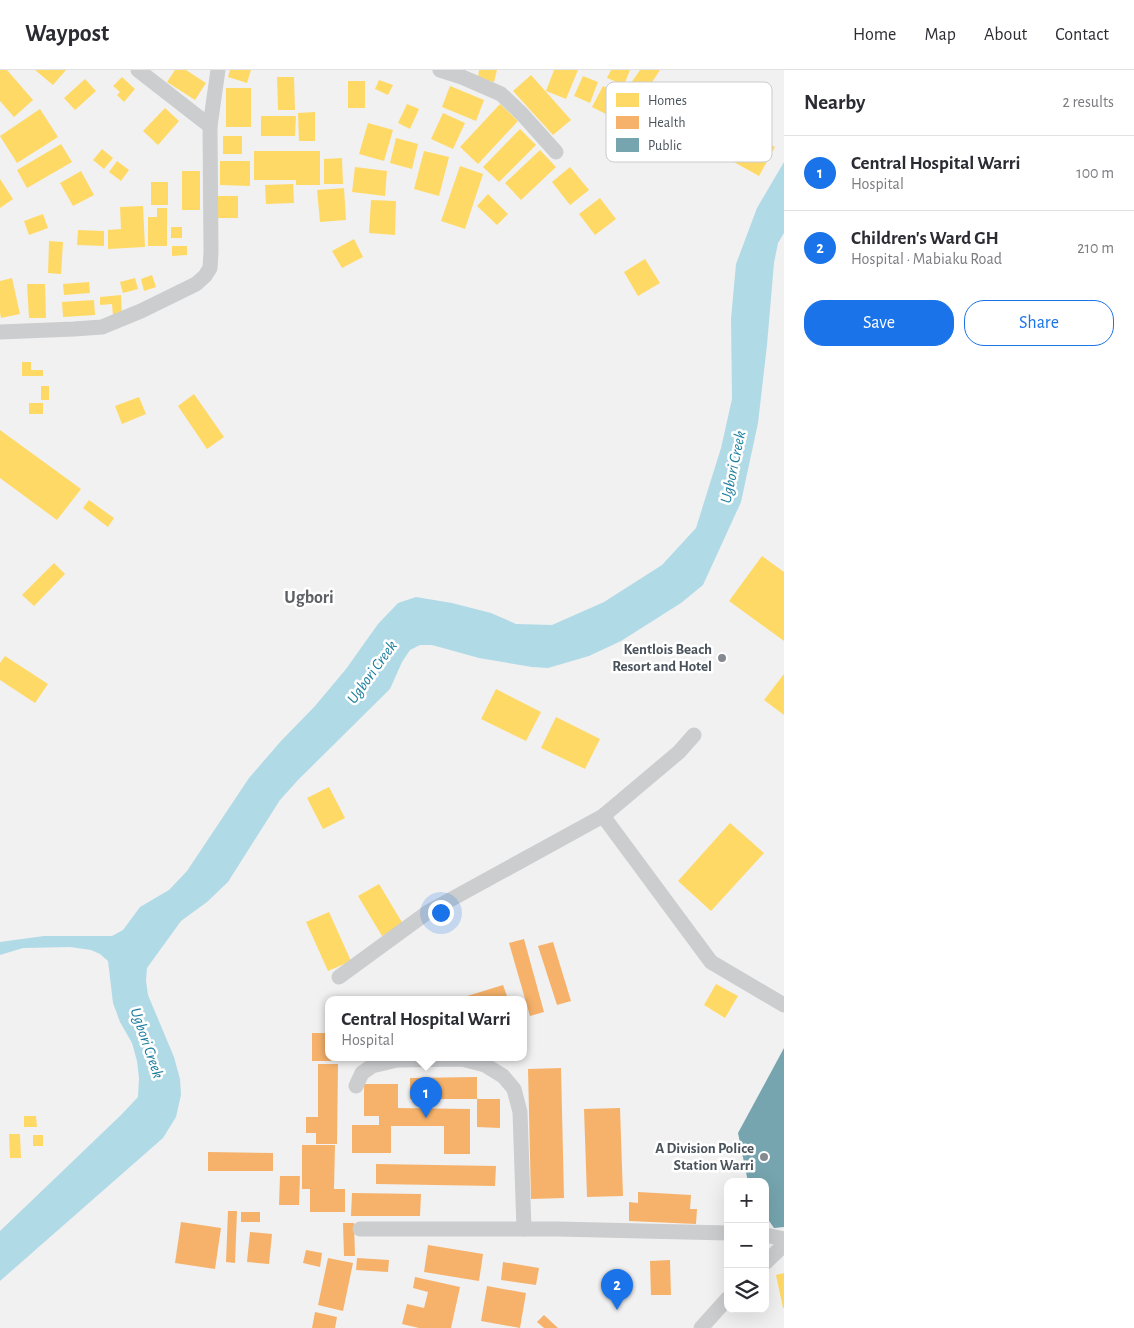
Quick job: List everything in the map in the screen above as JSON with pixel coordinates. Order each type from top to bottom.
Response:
[{"type":"street","points":[[138,70],[210,126]]},
{"type":"street","points":[[0,332],[74,330],[102,327],[184,290],[196,284],[205,276],[210,268],[210,126],[218,70]]},
{"type":"street","points":[[440,70],[502,94],[556,152]]},
{"type":"street","points":[[339,977],[428,912],[603,816],[679,752],[694,735]]},
{"type":"street","points":[[603,816],[711,962],[784,1005]]},
{"type":"street","points":[[356,1086],[362,1073],[372,1066],[393,1061]]},
{"type":"street","points":[[470,1061],[485,1065],[503,1076],[514,1089],[520,1112],[524,1229]]},
{"type":"street","points":[[360,1229],[656,1230],[724,1233]]},
{"type":"street","points":[[769,1236],[784,1239]]},
{"type":"street","points":[[769,1259],[784,1245]]},
{"type":"street","points":[[700,1328],[724,1302]]},
{"type":"water","name":"Ugbori Creek","points":[[784,162],[784,233],[778,243],[774,263],[758,423],[741,502],[703,585],[681,603],[621,641],[589,656],[548,668],[479,658],[432,645],[420,645],[410,650],[402,662],[390,689],[280,800],[228,882],[207,902],[181,921],[147,968],[148,995],[174,1057],[180,1079],[181,1095],[176,1117],[163,1138],[0,1281],[0,1231],[138,1097],[139,1078],[132,1043],[120,1022],[113,1003],[108,961],[100,954],[91,950],[70,947],[23,948],[0,955],[0,942],[44,936],[112,936],[123,930],[140,907],[169,890],[187,871],[249,778],[315,706],[346,669],[378,624],[398,603],[416,597],[452,603],[491,613],[516,624],[552,625],[604,602],[662,565],[696,528],[721,448],[732,399],[731,319],[736,264],[757,208]]},
{"type":"building: Homes","points":[[0,70],[7,70],[33,100],[14,117],[0,101]]},
{"type":"building: Homes","points":[[35,70],[66,70],[53,85]]},
{"type":"building: Homes","points":[[175,70],[186,70],[206,83],[195,100],[167,82]]},
{"type":"building: Homes","points":[[230,70],[251,70],[247,83],[228,77]]},
{"type":"building: Homes","points":[[479,70],[497,70],[494,82],[478,78]]},
{"type":"building: Homes","points":[[554,70],[578,70],[566,99],[546,91]]},
{"type":"building: Homes","points":[[611,70],[630,70],[625,82],[617,82],[607,78]]},
{"type":"building: Homes","points":[[640,70],[660,70],[652,82],[632,82]]},
{"type":"building: Homes","points":[[531,75],[571,120],[553,135],[513,91]]},
{"type":"building: Homes","points":[[583,76],[598,82],[590,103],[574,96]]},
{"type":"building: Homes","points":[[122,77],[135,89],[124,102],[117,95],[120,92],[113,86]]},
{"type":"building: Homes","points":[[277,77],[294,77],[295,110],[278,110]]},
{"type":"building: Homes","points":[[85,79],[96,91],[75,110],[64,98]]},
{"type":"building: Homes","points":[[379,80],[393,85],[388,95],[375,89]]},
{"type":"building: Homes","points":[[348,81],[365,81],[365,108],[348,108]]},
{"type":"building: Homes","points":[[450,86],[484,100],[476,121],[442,107]]},
{"type":"building: Homes","points":[[603,86],[606,87],[606,114],[592,107]]},
{"type":"building: Homes","points":[[226,88],[251,88],[251,127],[226,127]]},
{"type":"building: Homes","points":[[407,104],[419,109],[410,129],[398,123]]},
{"type":"building: Homes","points":[[500,104],[518,121],[478,164],[460,147]]},
{"type":"building: Homes","points":[[165,108],[179,121],[158,145],[143,131]]},
{"type":"building: Homes","points":[[40,109],[58,137],[17,163],[0,136]]},
{"type":"building: Homes","points":[[315,112],[315,141],[299,141],[298,113]]},
{"type":"building: Homes","points":[[443,113],[465,123],[453,149],[431,139]]},
{"type":"building: Homes","points":[[261,116],[296,116],[295,136],[261,136]]},
{"type":"building: Homes","points":[[368,123],[393,130],[384,161],[359,154]]},
{"type":"building: Homes","points":[[520,129],[536,145],[499,182],[483,167]]},
{"type":"building: Homes","points":[[223,136],[242,136],[242,154],[223,154]]},
{"type":"building: Homes","points":[[396,138],[418,144],[412,169],[390,163]]},
{"type":"building: Homes","points":[[61,144],[72,162],[27,188],[17,170]]},
{"type":"building: Homes","points":[[102,149],[113,158],[104,169],[93,160]]},
{"type":"building: Homes","points":[[540,150],[556,167],[521,200],[505,183]]},
{"type":"building: Homes","points":[[254,151],[320,151],[320,185],[296,185],[296,180],[254,180]]},
{"type":"building: Homes","points":[[424,151],[449,157],[439,196],[414,189]]},
{"type":"building: Homes","points":[[342,158],[343,184],[324,184],[324,159]]},
{"type":"building: Homes","points":[[117,161],[129,170],[121,181],[109,172]]},
{"type":"building: Homes","points":[[220,161],[250,161],[250,186],[220,185]]},
{"type":"building: Homes","points":[[734,162],[767,162],[759,176]]},
{"type":"building: Homes","points":[[460,166],[483,174],[465,229],[441,221]]},
{"type":"building: Homes","points":[[355,167],[387,171],[385,196],[352,192]]},
{"type":"building: Homes","points":[[570,167],[589,190],[570,205],[552,182]]},
{"type":"building: Homes","points":[[81,171],[94,195],[73,206],[60,183]]},
{"type":"building: Homes","points":[[182,171],[200,171],[200,210],[182,210]]},
{"type":"building: Homes","points":[[0,179],[13,199],[0,208]]},
{"type":"building: Homes","points":[[151,182],[168,182],[168,205],[151,205]]},
{"type":"building: Homes","points":[[293,184],[294,203],[266,204],[265,185]]},
{"type":"building: Homes","points":[[344,188],[346,220],[320,222],[317,190]]},
{"type":"building: Homes","points":[[488,194],[508,214],[497,225],[477,206]]},
{"type":"building: Homes","points":[[218,196],[238,196],[238,218],[218,218]]},
{"type":"building: Homes","points":[[600,198],[616,219],[595,235],[579,214]]},
{"type":"building: Homes","points":[[371,200],[396,201],[395,235],[369,233]]},
{"type":"building: Homes","points":[[143,206],[145,247],[108,249],[108,230],[121,229],[120,207]]},
{"type":"building: Homes","points":[[157,208],[167,208],[167,246],[148,246],[148,217],[157,217]]},
{"type":"building: Homes","points":[[43,214],[48,228],[29,235],[24,221]]},
{"type":"building: Homes","points":[[171,227],[182,227],[182,238],[171,238]]},
{"type":"building: Homes","points":[[78,230],[104,231],[104,246],[77,245]]},
{"type":"building: Homes","points":[[354,239],[363,257],[342,268],[332,251]]},
{"type":"building: Homes","points":[[49,241],[63,242],[61,274],[48,273]]},
{"type":"building: Homes","points":[[172,246],[187,246],[187,255],[172,256]]},
{"type":"building: Homes","points":[[645,259],[660,283],[638,296],[624,272]]},
{"type":"building: Homes","points":[[152,275],[156,287],[144,291],[141,279]]},
{"type":"building: Homes","points":[[12,278],[20,314],[1,318],[0,281]]},
{"type":"building: Homes","points":[[135,278],[138,289],[123,293],[120,282]]},
{"type":"building: Homes","points":[[89,282],[90,293],[64,295],[63,284]]},
{"type":"building: Homes","points":[[27,284],[45,284],[46,318],[29,318]]},
{"type":"building: Homes","points":[[121,295],[122,316],[113,316],[112,304],[100,305],[100,297]]},
{"type":"building: Homes","points":[[94,300],[95,315],[63,317],[62,302]]},
{"type":"building: Homes","points":[[22,362],[31,362],[31,370],[43,370],[43,376],[22,376]]},
{"type":"building: Homes","points":[[41,386],[49,386],[49,400],[41,400]]},
{"type":"building: Homes","points":[[194,394],[224,437],[207,449],[178,406]]},
{"type":"building: Homes","points":[[139,397],[146,414],[122,424],[115,406]]},
{"type":"building: Homes","points":[[29,403],[43,403],[43,414],[29,414]]},
{"type":"building: Homes","points":[[0,430],[81,489],[57,520],[0,478]]},
{"type":"building: Homes","points":[[89,500],[114,518],[108,527],[83,508]]},
{"type":"building: Homes","points":[[762,556],[784,572],[784,641],[729,601]]},
{"type":"building: Homes","points":[[54,563],[65,574],[34,606],[22,595]]},
{"type":"building: Homes","points":[[5,656],[48,684],[35,703],[0,680],[0,663]]},
{"type":"building: Homes","points":[[784,674],[784,715],[764,700]]},
{"type":"building: Homes","points":[[496,689],[541,712],[526,741],[481,719]]},
{"type":"building: Homes","points":[[556,717],[600,739],[585,769],[541,748]]},
{"type":"building: Homes","points":[[329,787],[345,818],[323,829],[307,798]]},
{"type":"building: Homes","points":[[730,823],[764,853],[711,911],[678,881]]},
{"type":"building: Homes","points":[[379,884],[403,924],[382,936],[358,896]]},
{"type":"building: Homes","points":[[329,912],[351,961],[328,971],[306,922]]},
{"type":"building: Homes","points":[[716,984],[738,996],[725,1018],[704,1005]]},
{"type":"building: Homes","points":[[24,1116],[36,1116],[37,1127],[24,1127]]},
{"type":"building: Homes","points":[[784,1132],[784,1167],[774,1172],[769,1161],[780,1156],[771,1138]]},
{"type":"building: Homes","points":[[9,1134],[20,1134],[21,1158],[10,1158]]},
{"type":"building: Homes","points":[[33,1135],[43,1135],[43,1146],[33,1146]]},
{"type":"building: Homes","points":[[764,1140],[771,1155],[762,1159],[755,1144]]},
{"type":"building: Homes","points":[[784,1273],[784,1308],[783,1308],[776,1275]]},
{"type":"building: Health","points":[[524,939],[544,1012],[530,1016],[527,996],[524,996],[509,943]]},
{"type":"building: Health","points":[[553,942],[571,1001],[557,1005],[538,946]]},
{"type":"building: Health","points":[[503,985],[507,996],[467,996]]},
{"type":"building: Health","points":[[312,1033],[325,1033],[325,1061],[312,1061]]},
{"type":"building: Health","points":[[318,1064],[338,1064],[337,1144],[316,1144],[316,1133],[306,1133],[306,1117],[318,1117]]},
{"type":"building: Health","points":[[561,1068],[564,1198],[531,1199],[528,1069]]},
{"type":"building: Health","points":[[477,1077],[477,1099],[410,1099],[410,1078]]},
{"type":"building: Health","points":[[364,1084],[398,1084],[398,1108],[470,1109],[470,1154],[444,1154],[444,1126],[391,1126],[391,1153],[352,1153],[352,1125],[379,1125],[379,1116],[364,1116]]},
{"type":"building: Health","points":[[477,1099],[500,1099],[500,1128],[477,1127]]},
{"type":"building: Health","points":[[620,1108],[623,1196],[587,1197],[584,1109]]},
{"type":"building: Health","points":[[302,1145],[335,1145],[334,1189],[345,1189],[345,1212],[310,1212],[310,1189],[302,1189]]},
{"type":"building: Health","points":[[208,1152],[273,1153],[273,1171],[208,1171]]},
{"type":"building: Health","points":[[376,1164],[496,1166],[495,1186],[376,1184]]},
{"type":"building: Health","points":[[280,1176],[300,1176],[299,1205],[279,1205]]},
{"type":"building: Health","points":[[638,1192],[691,1195],[690,1209],[697,1209],[696,1224],[629,1221],[629,1202],[638,1203]]},
{"type":"building: Health","points":[[352,1193],[421,1194],[420,1216],[351,1216]]},
{"type":"building: Health","points":[[228,1211],[237,1211],[235,1263],[226,1262]]},
{"type":"building: Health","points":[[241,1212],[260,1212],[260,1222],[241,1222]]},
{"type":"building: Health","points":[[181,1222],[221,1228],[215,1269],[175,1263]]},
{"type":"building: Health","points":[[343,1223],[354,1223],[355,1256],[344,1256]]},
{"type":"building: Health","points":[[250,1232],[272,1234],[269,1264],[247,1262]]},
{"type":"building: Health","points":[[428,1245],[483,1254],[479,1281],[424,1272]]},
{"type":"building: Health","points":[[306,1250],[322,1253],[320,1267],[303,1263]]},
{"type":"building: Health","points":[[328,1258],[353,1263],[343,1311],[318,1305]]},
{"type":"building: Health","points":[[357,1258],[389,1260],[388,1272],[356,1270]]},
{"type":"building: Health","points":[[670,1260],[671,1295],[651,1295],[650,1261]]},
{"type":"building: Health","points":[[503,1262],[539,1268],[536,1285],[501,1280]]},
{"type":"building: Health","points":[[415,1277],[460,1287],[451,1328],[419,1328],[402,1324],[407,1304],[424,1308],[428,1292],[413,1288]]},
{"type":"building: Health","points":[[487,1286],[526,1293],[520,1328],[481,1321]]},
{"type":"building: Health","points":[[315,1312],[337,1317],[335,1328],[312,1328]]},
{"type":"building: Health","points":[[544,1315],[558,1328],[544,1328],[537,1322]]},
{"type":"building: Public","name":"A Division Police Station Warri","points":[[784,1048],[784,1227],[774,1228],[769,1221],[769,1178],[747,1178],[738,1133]]},
{"type":"place","name":"Kentlois Beach Resort and Hotel","points":[[722,658]]},
{"type":"place","name":"Central Hospital Warri","points":[[426,1118]]},
{"type":"place","name":"A Division Police Station Warri","points":[[764,1157]]},
{"type":"place","name":"Children's Ward GH","points":[[617,1310]]},
{"type":"district","name":"Ugbori","points":[[309,598]]}]
